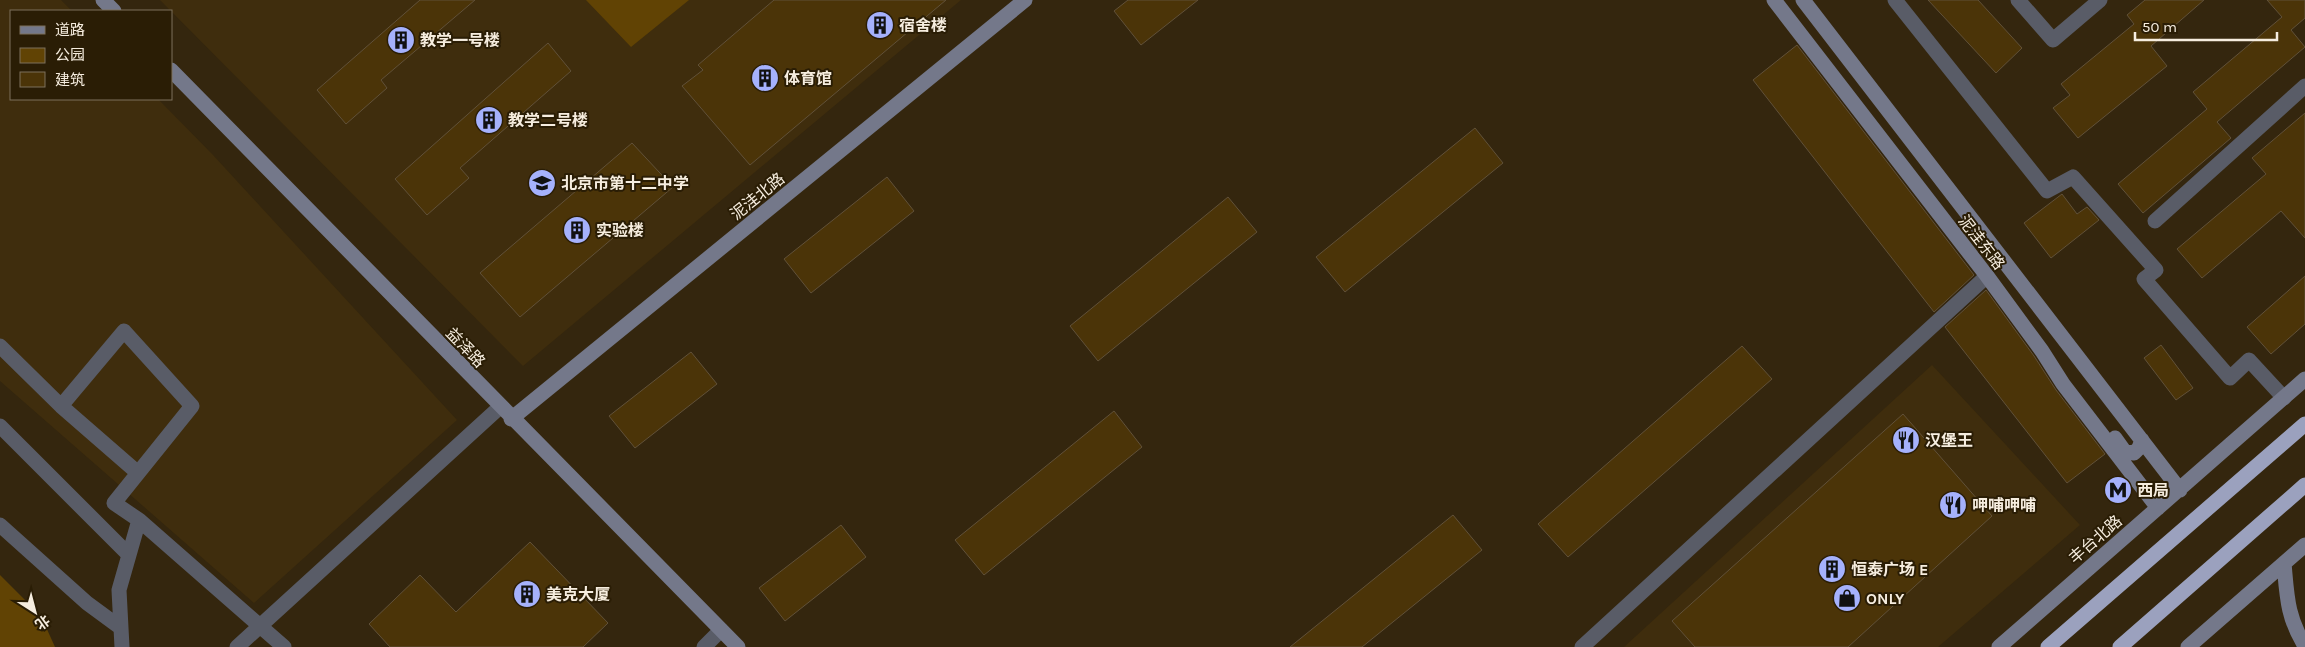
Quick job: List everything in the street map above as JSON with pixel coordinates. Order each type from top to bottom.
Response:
[{"type":"highway","points":[[2048,647],[2305,424]]},
{"type":"highway","points":[[2120,647],[2305,485]]},
{"type":"street","points":[[103,0],[113,10]]},
{"type":"street","name":"泥洼北路","points":[[511,419],[1025,0]]},
{"type":"street","name":"泥洼东路","points":[[1774,0],[1986,276],[2042,351],[2063,384],[2158,508]]},
{"type":"street","name":"泥洼东路","points":[[1803,0],[2180,490]]},
{"type":"street","points":[[1895,0],[2047,191],[2073,177],[2156,270],[2144,279],[2230,378],[2249,360],[2284,398]]},
{"type":"street","points":[[2018,0],[2054,40],[2100,0]]},
{"type":"street","name":"益泽路","points":[[172,71],[511,419],[738,647]]},
{"type":"street","points":[[2155,220],[2305,86]]},
{"type":"street","points":[[1582,647],[1986,276]]},
{"type":"street","points":[[61,406],[124,331],[192,406],[114,503],[139,520],[284,647]]},
{"type":"street","points":[[0,346],[61,406],[138,473]]},
{"type":"street","points":[[2042,351],[2069,381],[2125,452],[2134,453],[2139,448],[2142,440]]},
{"type":"street","name":"丰台北路","points":[[1998,647],[2305,379]]},
{"type":"street","points":[[237,647],[500,407]]},
{"type":"street","points":[[0,426],[129,555]]},
{"type":"street","points":[[122,647],[119,590],[139,520]]},
{"type":"street","points":[[0,525],[87,603],[121,628]]},
{"type":"street","points":[[2188,647],[2305,545]]},
{"type":"street","points":[[2284,563],[2288,607],[2298,636],[2305,646]]},
{"type":"street","points":[[704,647],[721,630]]},
{"type":"shaded area","points":[[0,0],[61,0],[71,10],[10,10],[10,100],[159,100],[213,155],[457,420],[254,603],[0,381]]},
{"type":"shaded area","name":"北京市第十二中学","points":[[160,0],[961,0],[523,366]]},
{"type":"shaded area","points":[[1932,365],[2080,525],[1938,647],[1624,647]]},
{"type":"green space","points":[[586,0],[689,0],[631,47]]},
{"type":"green space","points":[[0,575],[41,616],[55,647],[0,647]]},
{"type":"building","name":"教学一号楼","points":[[420,0],[475,0],[381,80],[387,88],[346,124],[317,90]]},
{"type":"building","name":"体育馆","points":[[774,0],[946,0],[750,165],[682,86],[703,70],[698,65]]},
{"type":"building","points":[[1128,0],[1198,0],[1141,45],[1114,11]]},
{"type":"building","points":[[1928,0],[1978,0],[2022,48],[1996,73]]},
{"type":"building","points":[[2145,0],[2204,0],[2151,46],[2167,66],[2078,138],[2053,108],[2070,95],[2061,84],[2134,24],[2127,15]]},
{"type":"building","points":[[2267,0],[2305,0],[2305,18],[2291,30],[2305,47],[2217,122],[2231,138],[2143,213],[2118,184],[2207,109],[2193,92],[2282,17]]},
{"type":"building","name":"教学二号楼","points":[[548,43],[571,71],[460,168],[469,178],[427,215],[395,179]]},
{"type":"building","points":[[1797,45],[1974,275],[1934,312],[1753,80]]},
{"type":"building","points":[[2305,113],[2305,238],[2281,211],[2202,278],[2177,249],[2266,174],[2252,158]]},
{"type":"building","points":[[1475,128],[1503,163],[1345,292],[1316,257]]},
{"type":"building","name":"实验楼","points":[[632,143],[673,187],[520,317],[480,273]]},
{"type":"building","points":[[887,177],[914,211],[811,293],[784,259]]},
{"type":"building","points":[[2062,194],[2077,214],[2087,207],[2099,220],[2051,258],[2024,223]]},
{"type":"building","points":[[1228,197],[1257,232],[1098,361],[1070,326]]},
{"type":"building","points":[[2305,276],[2305,324],[2271,354],[2247,327]]},
{"type":"building","points":[[1986,290],[2056,390],[2105,454],[2067,483],[1945,327]]},
{"type":"building","points":[[2161,345],[2193,388],[2176,400],[2144,358]]},
{"type":"building","points":[[1742,346],[1772,379],[1568,557],[1538,524]]},
{"type":"building","points":[[691,352],[717,384],[635,448],[609,416]]},
{"type":"building","points":[[1114,411],[1142,447],[984,575],[955,540]]},
{"type":"building","name":"恒泰广场 E","points":[[1903,414],[1992,516],[1848,647],[1695,647],[1672,621]]},
{"type":"building","points":[[1453,515],[1482,550],[1362,647],[1290,647]]},
{"type":"building","points":[[841,525],[866,557],[785,621],[759,588]]},
{"type":"building","name":"美克大厦","points":[[530,542],[608,623],[583,647],[390,647],[369,624],[420,575],[456,612]]},
{"type":"place","name":"宿舍楼","points":[[880,25]]},
{"type":"place","name":"教学一号楼","points":[[401,40]]},
{"type":"place","name":"体育馆","points":[[765,78]]},
{"type":"place","name":"教学二号楼","points":[[489,120]]},
{"type":"place","name":"北京市第十二中学","points":[[542,183]]},
{"type":"place","name":"实验楼","points":[[577,230]]},
{"type":"place","name":"汉堡王","points":[[1906,440]]},
{"type":"place","name":"西局","points":[[2118,490]]},
{"type":"place","name":"呷哺呷哺","points":[[1953,505]]},
{"type":"place","name":"恒泰广场 E","points":[[1832,569]]},
{"type":"place","name":"美克大厦","points":[[527,594]]},
{"type":"place","name":"ONLY","points":[[1847,598]]}]
